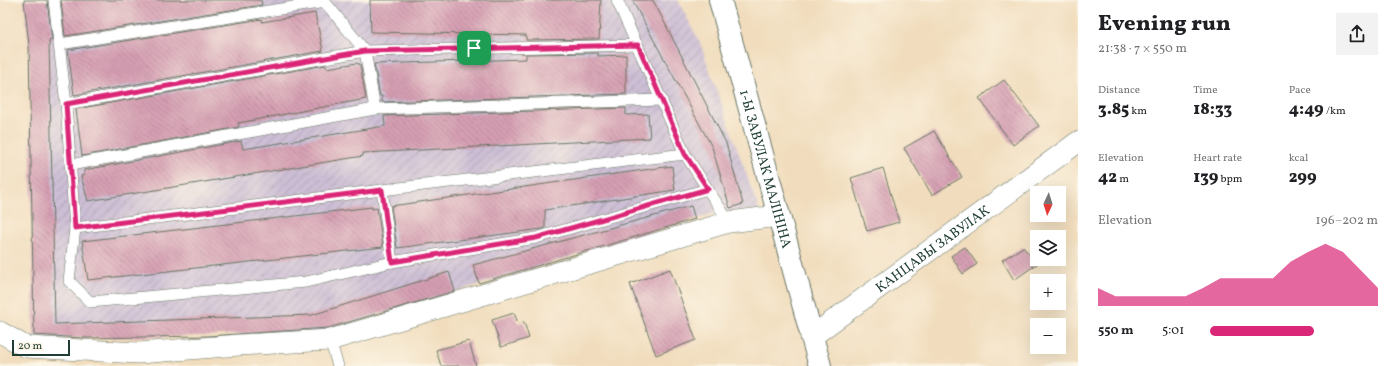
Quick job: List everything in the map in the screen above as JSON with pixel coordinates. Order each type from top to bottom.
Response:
[{"type":"street","name":"1-Ы ЗАВУЛАК МАЛІНІНА","points":[[720,0],[811,337]]},
{"type":"street","name":"КАНЦАВЫ ЗАВУЛАК","points":[[811,337],[1078,142]]},
{"type":"street","points":[[0,332],[26,347],[141,360],[238,345],[330,340],[729,222],[778,216]]},
{"type":"street","points":[[811,337],[820,366]]},
{"type":"lane","points":[[54,0],[66,104],[75,228],[69,281],[90,302],[306,282],[392,262],[536,238],[708,189]]},
{"type":"lane","points":[[617,0],[685,154],[729,222]]},
{"type":"lane","points":[[60,44],[325,2],[365,51],[375,109]]},
{"type":"lane","points":[[66,104],[365,51],[638,45]]},
{"type":"lane","points":[[70,165],[375,109],[662,100]]},
{"type":"lane","points":[[75,228],[685,154]]},
{"type":"lane","points":[[382,190],[392,262]]},
{"type":"lane","points":[[330,340],[338,366]]},
{"type":"shaded area","points":[[24,0],[678,0],[700,43],[759,210],[715,213],[318,333],[34,339],[29,45]]},
{"type":"building","points":[[24,0],[47,0],[52,40],[49,41],[55,324],[312,315],[449,272],[455,291],[328,328],[207,336],[84,338],[34,335],[29,45]]},
{"type":"building","points":[[61,0],[261,0],[262,5],[65,36]]},
{"type":"building","points":[[370,0],[601,0],[599,39],[526,40],[526,35],[371,32]]},
{"type":"building","points":[[632,0],[653,0],[726,143],[743,204],[730,208],[712,147]]},
{"type":"building","points":[[315,13],[323,51],[74,95],[68,50],[262,19],[262,22]]},
{"type":"building","points":[[598,53],[598,56],[626,55],[626,94],[382,102],[382,96],[380,96],[374,64],[526,59],[526,54]]},
{"type":"building","points":[[357,63],[360,64],[366,99],[238,123],[239,127],[82,156],[76,109],[326,65],[327,68]]},
{"type":"building","points":[[1004,80],[1039,126],[1013,145],[979,98]]},
{"type":"building","points":[[626,108],[626,115],[648,114],[650,138],[363,153],[363,156],[88,201],[81,176],[84,175],[84,170],[241,141],[243,149],[385,126],[384,116]]},
{"type":"building","points":[[934,131],[962,177],[932,195],[904,148]]},
{"type":"building","points":[[672,166],[675,190],[545,210],[545,228],[542,229],[397,248],[391,206]]},
{"type":"building","points":[[883,168],[899,222],[867,231],[851,178]]},
{"type":"building","points":[[691,206],[695,219],[479,283],[473,265]]},
{"type":"building","points":[[372,207],[372,209],[377,208],[383,247],[88,280],[82,241]]},
{"type":"building","points":[[965,247],[977,264],[963,274],[951,256]]},
{"type":"building","points":[[1023,247],[1030,256],[1030,266],[1034,266],[1014,280],[1002,260]]},
{"type":"building","points":[[670,269],[696,340],[656,355],[630,284]]},
{"type":"building","points":[[514,313],[518,323],[524,322],[529,338],[501,347],[492,320]]},
{"type":"building","points":[[469,341],[476,366],[441,366],[436,350]]},
{"type":"route","points":[[638,45],[685,154],[708,189],[536,238],[392,262],[382,190],[75,228],[66,104],[365,51],[474,48],[638,45]]}]
